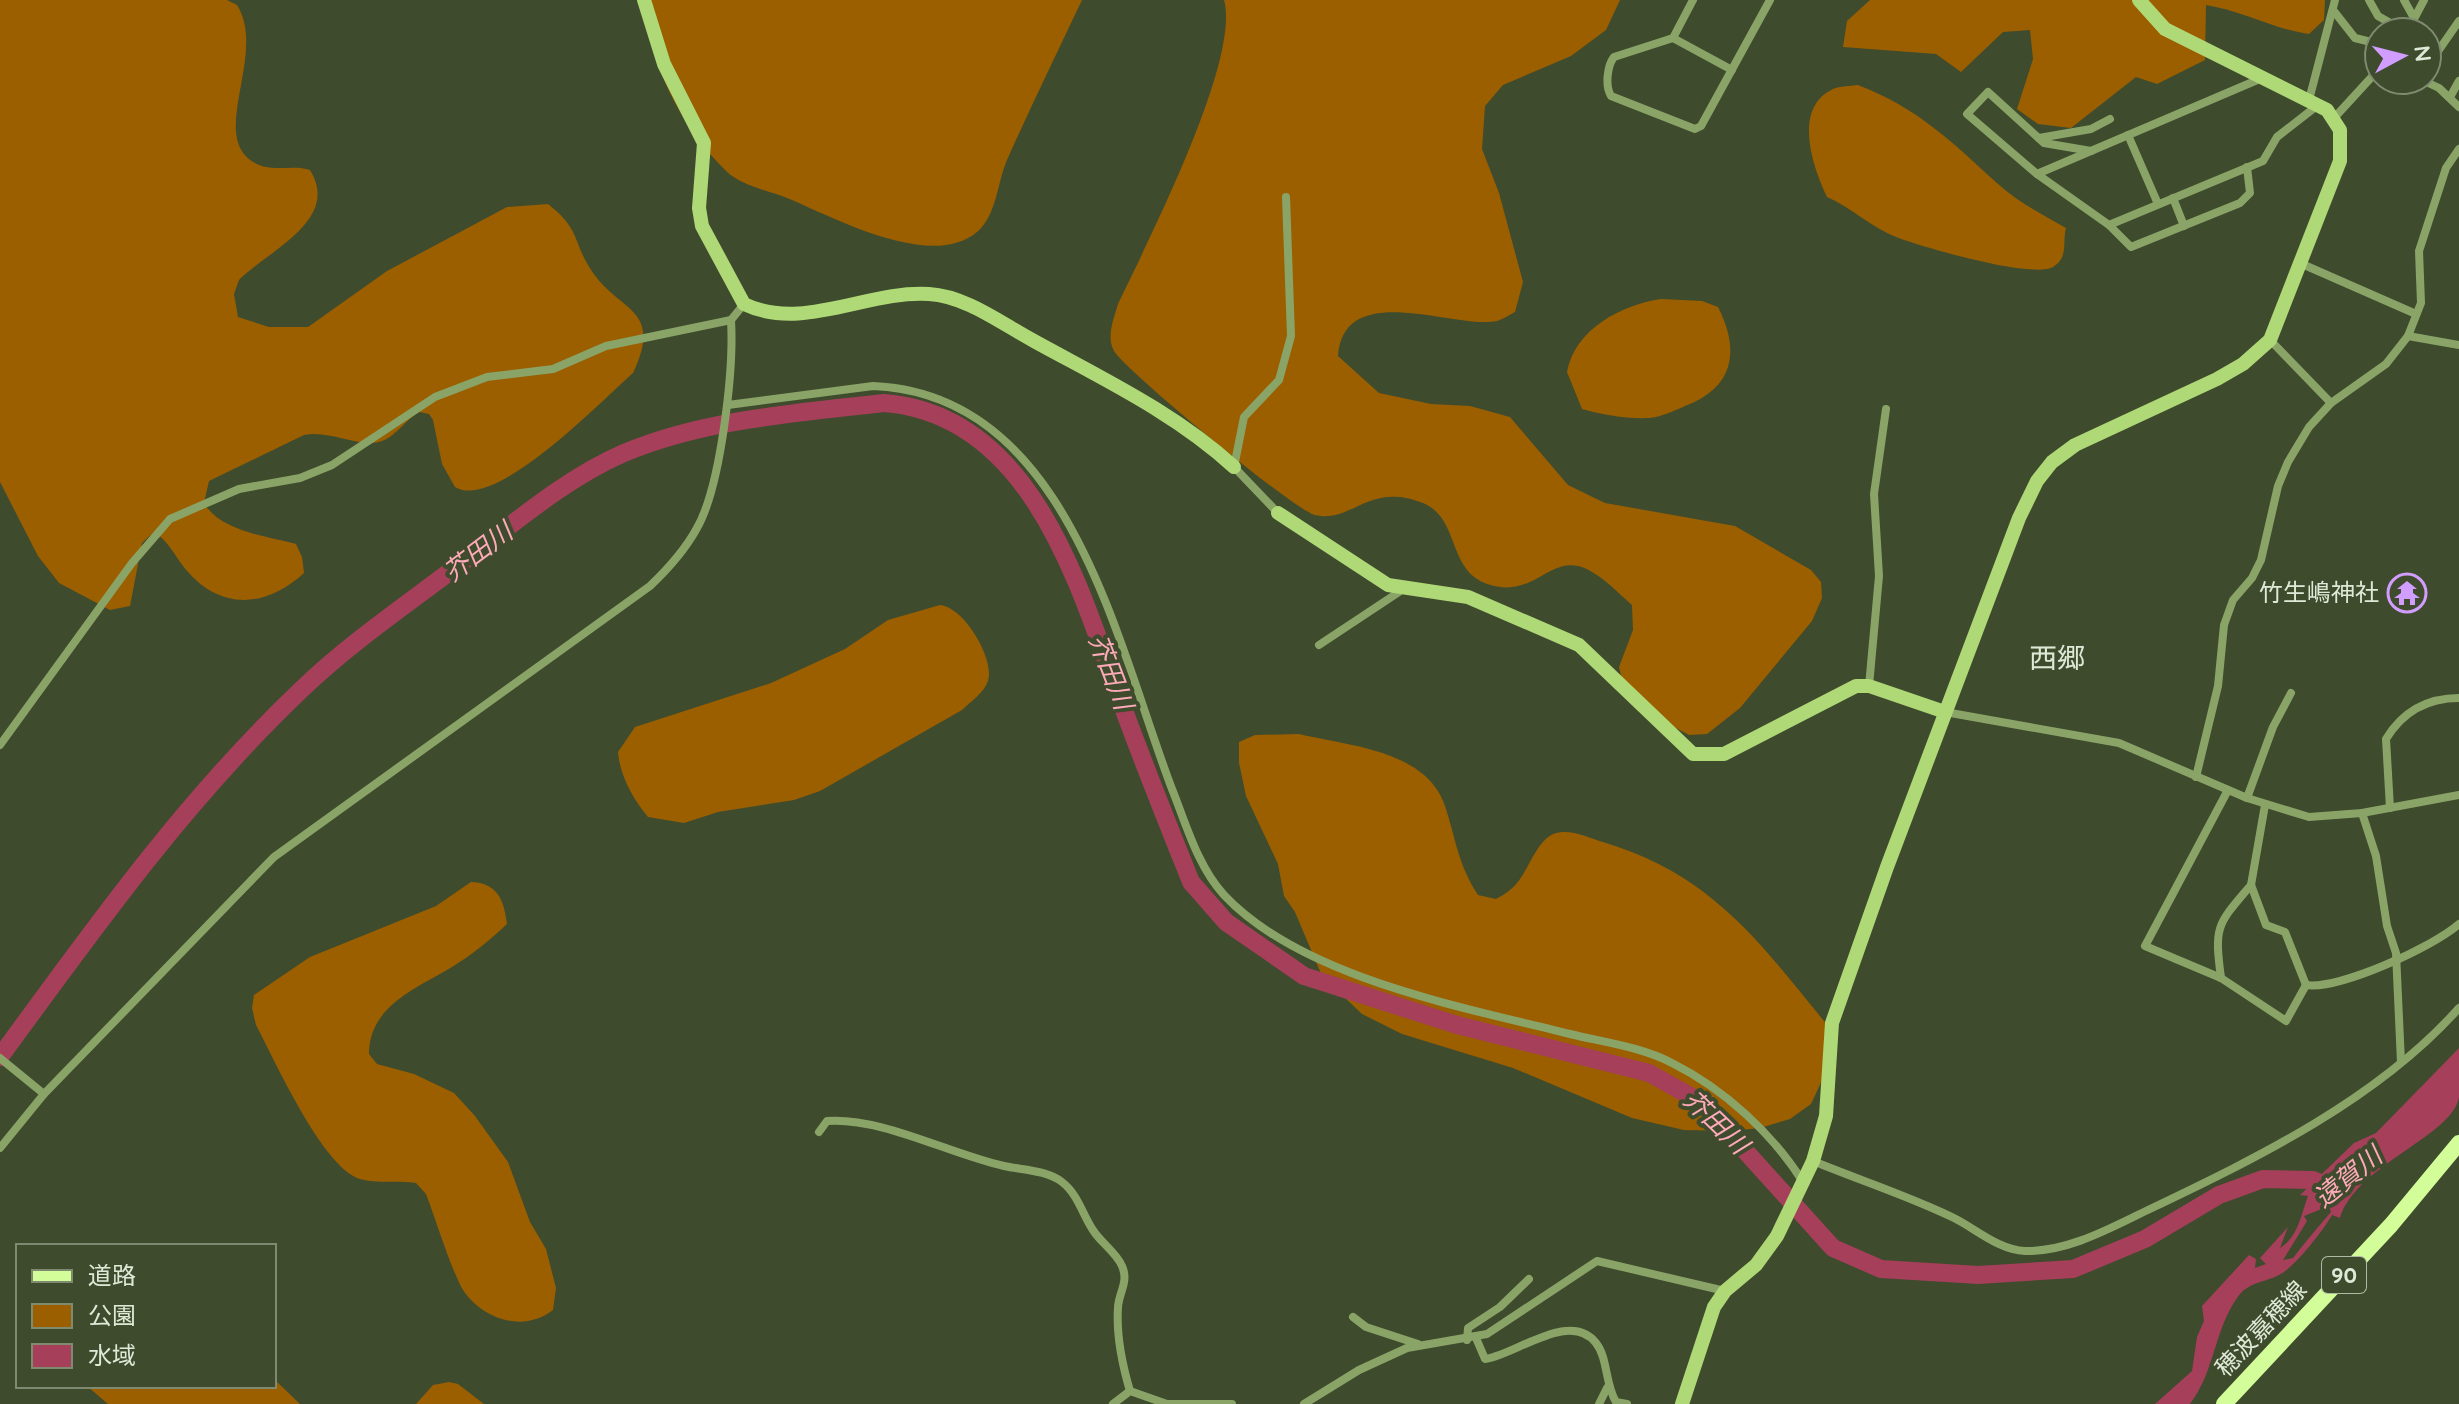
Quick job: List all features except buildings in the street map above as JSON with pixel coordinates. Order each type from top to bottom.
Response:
[{"type":"main road","name":"穂波嘉穂線","points":[[2224,1404],[2391,1225],[2459,1143]]},
{"type":"street","points":[[644,0],[664,64],[704,143],[699,208],[702,226],[744,304],[775,315],[911,294],[956,299],[1164,413],[1204,440],[1278,513],[1368,574],[1388,585],[1468,597],[1579,645],[1693,754],[1724,754],[1845,690],[1869,686],[1945,712],[2005,726],[2090,736],[2119,743],[2247,798],[2309,817],[2362,813],[2459,795]]},
{"type":"street","points":[[1693,0],[1673,38],[1614,57],[1609,64],[1611,96],[1695,129],[1701,126],[1770,0]]},
{"type":"street","points":[[1682,1404],[1714,1307],[1725,1291],[1756,1265],[1788,1219],[1813,1161],[1826,1116],[1832,1023],[1945,712],[2019,518],[2037,481],[2052,462],[2075,445],[2217,379],[2243,364],[2270,340],[2340,161],[2343,144],[2335,117],[2314,102],[2165,29],[2139,0]]},
{"type":"street","points":[[2109,225],[2263,161],[2277,137],[2314,102],[2335,0]]},
{"type":"street","points":[[2333,10],[2355,38],[2363,40]]},
{"type":"street","points":[[2443,44],[2459,21]]},
{"type":"street","points":[[1673,38],[1732,70]]},
{"type":"street","points":[[2037,174],[2265,77]]},
{"type":"street","points":[[2450,97],[2459,81]]},
{"type":"street","points":[[2335,117],[2363,86]]},
{"type":"street","points":[[2092,151],[2044,143],[1988,92],[1967,114],[2037,174],[2109,225],[2131,247],[2248,199],[2247,167]]},
{"type":"street","points":[[2443,93],[2459,106]]},
{"type":"street","points":[[2039,138],[2091,129],[2110,119]]},
{"type":"street","points":[[2128,135],[2158,204]]},
{"type":"street","points":[[2196,777],[2218,686],[2228,610],[2261,560],[2278,486],[2288,462],[2309,427],[2331,403],[2386,364],[2408,336],[2422,288],[2419,251],[2446,168],[2459,149]]},
{"type":"street","points":[[1234,467],[1244,417],[1279,380],[1291,336],[1286,197]]},
{"type":"street","points":[[2173,198],[2184,226]]},
{"type":"street","points":[[2302,264],[2416,314]]},
{"type":"street","points":[[0,1148],[44,1094],[274,857],[650,586],[673,564],[699,526],[707,505],[728,405],[731,320],[744,304]]},
{"type":"street","points":[[0,745],[132,563],[170,519],[239,489],[300,478],[332,465],[435,397],[487,377],[553,369],[606,346],[731,320]]},
{"type":"street","points":[[2408,336],[2459,345]]},
{"type":"street","points":[[2270,340],[2331,403]]},
{"type":"street","points":[[728,405],[873,386],[897,387],[927,393],[978,419],[1029,468],[1081,545],[1101,587],[1185,823],[1210,878],[1226,897],[1263,927],[1331,966],[1475,1010],[1669,1061],[1711,1086],[1741,1112],[1785,1154],[1803,1182]]},
{"type":"street","points":[[1869,686],[1879,576],[1875,484],[1886,409]]},
{"type":"street","points":[[1319,645],[1406,588]]},
{"type":"street","points":[[2247,798],[2273,727],[2291,693]]},
{"type":"street","points":[[2390,808],[2386,739],[2390,732],[2420,704],[2459,698]]},
{"type":"street","points":[[2228,790],[2145,946],[2221,978],[2286,1021],[2306,985]]},
{"type":"street","points":[[2221,978],[2216,940],[2218,926],[2251,885],[2265,805]]},
{"type":"street","points":[[2362,813],[2376,856],[2381,898],[2396,960],[2401,1062]]},
{"type":"street","points":[[2251,885],[2266,925],[2285,932],[2306,985]]},
{"type":"street","points":[[2306,985],[2320,987],[2396,960],[2459,924]]},
{"type":"street","points":[[1813,1161],[1954,1218],[2002,1246],[2023,1251],[2055,1247],[2088,1238],[2204,1183],[2339,1108],[2401,1062],[2459,1008]]},
{"type":"street","points":[[0,1058],[44,1094]]},
{"type":"street","points":[[819,1132],[827,1121],[843,1120],[878,1127],[964,1157],[1045,1173],[1060,1180],[1071,1191],[1093,1231],[1122,1265],[1125,1283],[1118,1303],[1118,1326],[1122,1365],[1130,1391]]},
{"type":"street","points":[[1304,1404],[1359,1370],[1419,1345],[1472,1339],[1597,1261],[1725,1291]]},
{"type":"street","points":[[1529,1279],[1500,1307],[1468,1328],[1485,1359],[1512,1347],[1574,1329],[1598,1345],[1607,1388],[1616,1402],[1627,1404]]},
{"type":"street","points":[[1353,1317],[1366,1327],[1419,1345]]},
{"type":"street","points":[[1599,1404],[1607,1388]]},
{"type":"street","points":[[1113,1404],[1130,1391]]},
{"type":"street","points":[[1130,1391],[1167,1404],[1232,1404]]},
{"type":"green space","points":[[0,0],[227,0],[237,5],[245,25],[246,47],[236,115],[236,134],[242,151],[262,166],[310,170],[317,188],[316,204],[309,219],[283,245],[239,280],[234,294],[238,317],[269,327],[308,327],[387,271],[507,207],[548,204],[571,228],[591,270],[641,323],[641,351],[633,373],[547,450],[495,484],[473,490],[455,487],[442,464],[433,420],[429,414],[419,412],[390,437],[379,442],[304,435],[209,481],[204,503],[221,520],[245,531],[296,544],[304,573],[274,593],[242,600],[211,591],[197,581],[167,543],[154,532],[142,543],[130,606],[110,610],[59,583],[38,556],[0,482]]},
{"type":"green space","points":[[644,0],[1082,0],[1007,160],[989,217],[977,232],[958,243],[934,246],[882,237],[747,184],[726,171],[694,134],[670,93],[653,48]]},
{"type":"green space","points":[[1224,0],[1620,0],[1606,30],[1571,56],[1503,85],[1485,106],[1482,149],[1499,193],[1523,282],[1515,312],[1497,321],[1478,322],[1380,313],[1359,319],[1345,332],[1338,356],[1379,393],[1431,404],[1470,406],[1510,417],[1568,485],[1605,503],[1735,526],[1811,570],[1821,582],[1822,598],[1812,621],[1740,708],[1707,734],[1689,735],[1657,718],[1623,684],[1619,667],[1633,630],[1632,605],[1593,572],[1567,565],[1516,587],[1487,584],[1465,568],[1443,520],[1435,510],[1404,498],[1388,497],[1340,514],[1315,515],[1301,508],[1212,439],[1114,351],[1111,334],[1118,304],[1169,197],[1206,106],[1226,28]]},
{"type":"green space","points":[[1870,0],[2325,0],[2324,20],[2309,34],[2206,5],[2205,60],[2157,84],[2136,77],[2071,128],[2038,124],[2017,109],[2033,59],[2030,30],[2003,32],[1961,72],[1936,54],[1843,47],[1847,21]]},
{"type":"green space","points":[[1858,85],[1917,115],[2014,197],[2066,228],[2063,254],[2058,263],[2041,270],[2023,269],[1929,248],[1887,233],[1827,197],[1812,155],[1809,124],[1820,98],[1833,89]]},
{"type":"green space","points":[[1661,299],[1702,301],[1718,307],[1725,323],[1730,353],[1723,379],[1701,398],[1654,417],[1623,417],[1582,409],[1567,372],[1579,343],[1616,313]]},
{"type":"green space","points":[[940,605],[949,608],[968,624],[987,660],[989,672],[986,685],[962,710],[820,791],[794,800],[718,812],[684,823],[648,817],[637,803],[624,778],[618,752],[635,727],[771,683],[845,649],[888,620]]},
{"type":"green space","points":[[1299,734],[1385,754],[1423,774],[1437,789],[1462,863],[1478,895],[1496,899],[1508,892],[1522,876],[1542,842],[1562,832],[1580,834],[1642,856],[1707,894],[1759,943],[1833,1032],[1832,1059],[1811,1104],[1790,1119],[1760,1128],[1684,1130],[1632,1118],[1513,1068],[1402,1034],[1362,1014],[1322,976],[1295,912],[1284,896],[1278,864],[1246,796],[1239,763],[1239,742],[1255,735]]},
{"type":"green space","points":[[471,882],[487,885],[498,894],[507,924],[467,957],[397,1000],[377,1023],[369,1054],[377,1064],[414,1074],[454,1093],[508,1162],[530,1222],[546,1249],[556,1288],[553,1310],[530,1321],[518,1322],[495,1316],[484,1311],[465,1293],[426,1194],[416,1183],[360,1179],[346,1171],[331,1155],[288,1087],[256,1025],[252,1008],[254,995],[310,957],[436,906]]},
{"type":"green space","points":[[276,1381],[300,1404],[108,1404],[89,1388],[276,1388]]},
{"type":"green space","points":[[458,1384],[484,1404],[416,1404],[433,1385]]},
{"type":"water","name":"遠賀川","points":[[2459,1048],[2459,1097],[2453,1111],[2440,1125],[2364,1182],[2349,1199],[2340,1218],[2332,1215],[2292,1265],[2241,1293],[2223,1324],[2205,1378],[2190,1404],[2155,1404],[2192,1371],[2197,1337],[2204,1321],[2202,1306],[2249,1255],[2256,1259],[2255,1268],[2266,1264],[2260,1258],[2288,1227],[2280,1248],[2295,1232],[2308,1196],[2300,1195],[2354,1143],[2376,1133]],"holes":[[[2329,1206],[2331,1212],[2293,1258],[2283,1260],[2307,1221],[2304,1216]]]},
{"type":"waterway","name":"芥田川","points":[[0,1057],[143,866],[260,731],[340,655],[541,502],[602,463],[687,432],[785,414],[884,403],[933,414],[975,436],[1010,468],[1039,508],[1063,552],[1191,882],[1226,922],[1304,976],[1457,1025],[1649,1073],[1701,1102],[1833,1248],[1881,1269],[1978,1275],[2073,1269],[2145,1239],[2219,1195],[2263,1179],[2313,1180],[2333,1189]]},
{"type":"place","name":"竹生嶋神社","points":[[2407,593]]},
{"type":"district","name":"西郷","points":[[2057,658]]}]
